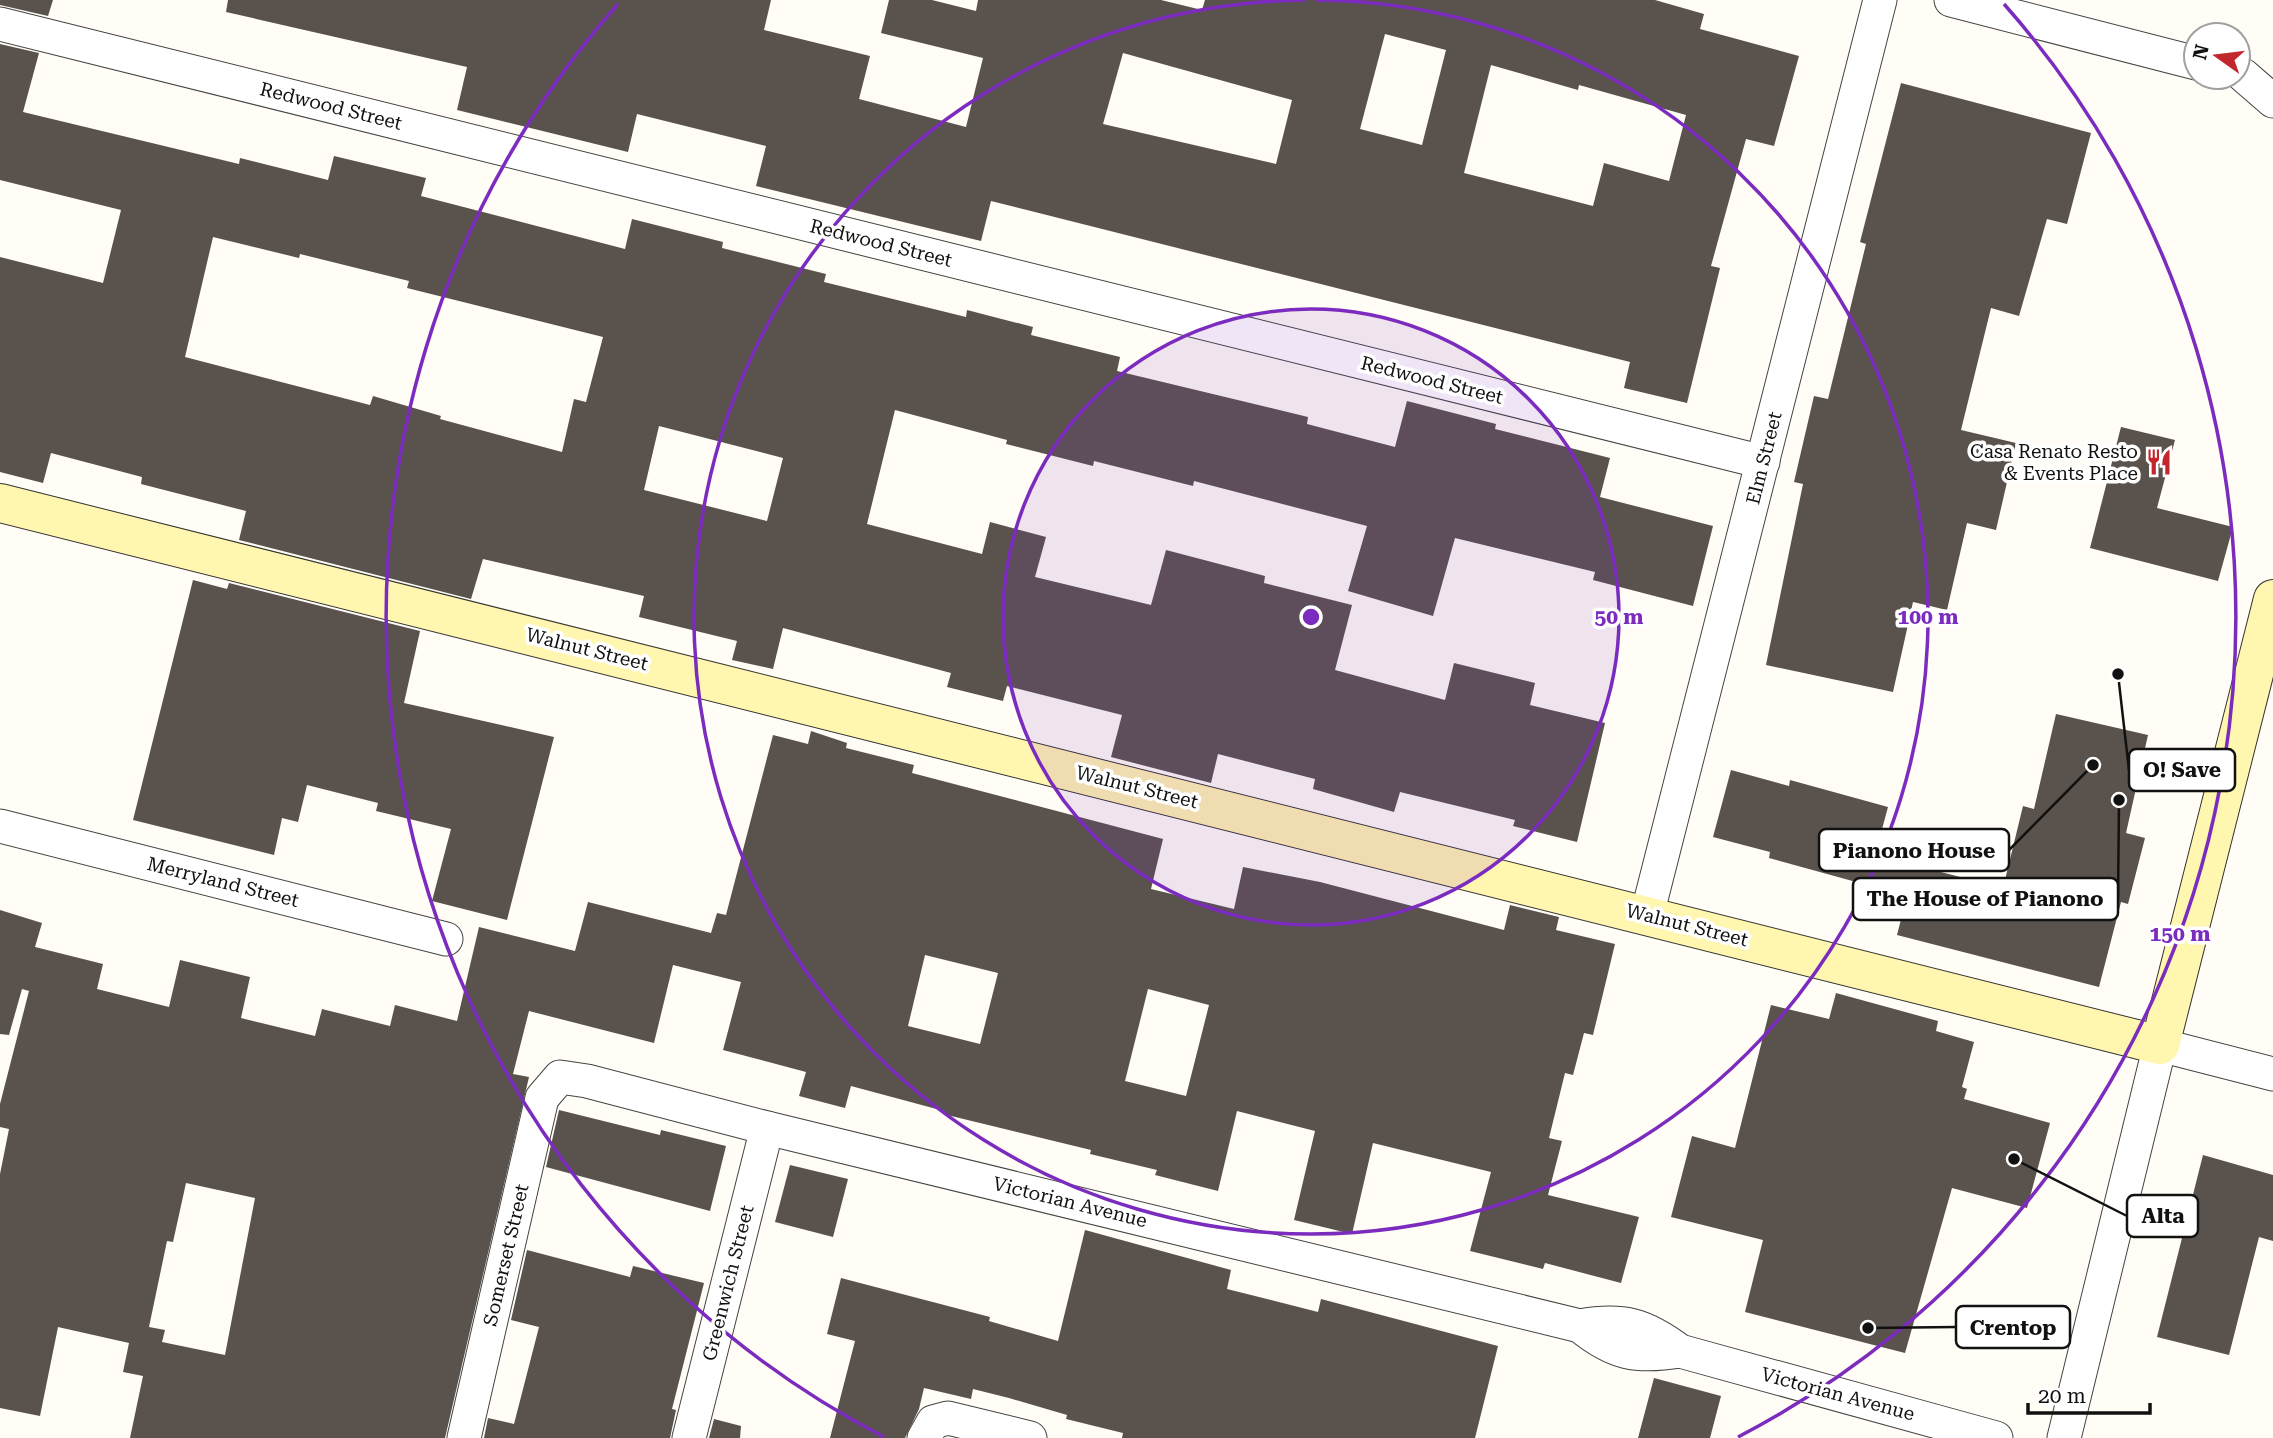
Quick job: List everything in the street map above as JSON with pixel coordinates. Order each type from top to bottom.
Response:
[{"type":"street","name":"Elm Street","points":[[1647,915],[1880,0]]},
{"type":"street","points":[[1951,0],[2182,59]]},
{"type":"street","name":"Redwood Street","points":[[0,24],[1763,462]]},
{"type":"street","points":[[2252,74],[2273,101]]},
{"type":"street","name":"Walnut Street","points":[[0,502],[2273,1074]]},
{"type":"street","points":[[2064,1438],[2273,598]]},
{"type":"street","name":"Merryland Street","points":[[0,826],[446,939]]},
{"type":"street","name":"Victorian Avenue","points":[[560,1077],[587,1081],[767,1128],[1580,1326],[1609,1321],[1619,1323],[1655,1333],[1680,1351],[1996,1438]]},
{"type":"street","name":"Somerset Street","points":[[464,1438],[542,1098],[560,1077]]},
{"type":"street","name":"Greenwich Street","points":[[688,1438],[767,1128]]},
{"type":"street","points":[[928,1430],[948,1419],[1030,1438]]},
{"type":"building","points":[[0,0],[53,0],[48,16],[0,5]]},
{"type":"building","points":[[228,0],[771,0],[764,30],[870,56],[859,99],[966,127],[983,58],[881,33],[889,0],[932,0],[976,11],[978,0],[1161,0],[1202,10],[1205,0],[1655,0],[1704,14],[1700,29],[1799,56],[1774,146],[1746,139],[1711,266],[1720,268],[1687,403],[1624,388],[1630,362],[991,201],[981,241],[756,186],[766,146],[637,114],[628,152],[457,110],[467,67],[226,12]],"holes":[[[1385,34],[1446,50],[1422,145],[1360,129]],[[1123,53],[1292,100],[1276,164],[1103,124]],[[1491,65],[1578,90],[1579,85],[1686,115],[1669,181],[1604,163],[1593,206],[1464,173]]]},
{"type":"building","points":[[0,44],[39,53],[23,112],[239,164],[240,158],[328,180],[334,156],[426,178],[421,196],[625,249],[632,219],[723,242],[722,248],[826,274],[824,282],[966,317],[967,310],[1033,327],[1031,335],[1120,357],[1117,371],[1308,417],[1307,424],[1395,447],[1407,401],[1496,424],[1495,429],[1610,458],[1600,497],[1713,526],[1693,606],[1593,580],[1595,572],[1455,538],[1433,616],[1348,591],[1367,526],[1194,481],[1193,486],[1094,461],[1093,466],[1006,444],[1007,440],[895,410],[867,524],[982,554],[990,522],[1046,537],[1035,577],[1151,605],[1166,550],[1265,576],[1264,583],[1352,605],[1335,670],[1445,700],[1454,663],[1535,683],[1530,705],[1605,723],[1577,842],[1513,826],[1515,820],[1400,792],[1394,812],[1313,789],[1315,779],[1218,754],[1211,783],[1111,757],[1122,715],[1007,686],[1003,701],[947,687],[951,673],[783,628],[773,669],[732,660],[737,641],[639,617],[644,596],[483,559],[471,599],[239,540],[246,511],[141,484],[142,477],[51,453],[43,483],[0,472],[0,257],[103,283],[121,210],[0,180]],"holes":[[[213,237],[299,258],[300,254],[409,281],[407,288],[603,337],[586,402],[574,399],[562,452],[440,419],[441,416],[373,396],[370,405],[185,357]],[[659,426],[783,458],[767,521],[644,490]]]},
{"type":"building","points":[[1901,83],[2091,133],[2067,224],[2047,219],[2019,316],[1991,308],[1961,430],[2016,443],[1996,530],[1967,523],[1947,610],[1913,602],[1893,692],[1766,665],[1803,484],[1794,482],[1814,396],[1828,399],[1866,244],[1860,242]]},
{"type":"building","points":[[2121,427],[2175,440],[2157,508],[2233,527],[2218,581],[2090,548]]},
{"type":"building","points":[[193,580],[227,589],[229,583],[420,631],[404,703],[554,737],[507,920],[432,901],[451,829],[376,811],[378,803],[307,785],[298,822],[282,818],[274,855],[133,820]]},
{"type":"building","points":[[2056,714],[2148,735],[2126,833],[2145,838],[2128,904],[2121,902],[2099,987],[1897,935],[1907,896],[1769,858],[1770,852],[1713,837],[1731,770],[1789,786],[1790,780],[1888,807],[1875,855],[2003,888],[2023,806],[2034,809]]},
{"type":"building","points":[[811,731],[847,743],[846,748],[914,765],[912,773],[1163,839],[1151,889],[1234,909],[1243,867],[1320,882],[1504,930],[1510,905],[1559,917],[1556,930],[1615,944],[1593,1035],[1584,1033],[1573,1075],[1565,1073],[1549,1138],[1562,1141],[1548,1195],[1639,1217],[1621,1283],[1545,1263],[1543,1269],[1470,1251],[1491,1172],[1373,1143],[1352,1234],[1294,1220],[1315,1131],[1237,1111],[1218,1191],[1155,1175],[1157,1170],[1090,1154],[1091,1150],[943,1114],[944,1111],[851,1086],[845,1108],[799,1096],[806,1072],[723,1050],[741,982],[673,965],[654,1043],[529,1011],[513,1074],[529,1077],[445,1438],[130,1438],[143,1376],[123,1372],[129,1343],[58,1327],[40,1416],[0,1408],[0,1174],[9,1129],[0,1127],[0,1104],[29,991],[22,989],[9,1035],[0,1034],[0,910],[42,923],[35,947],[103,964],[97,989],[169,1007],[180,960],[250,977],[241,1018],[315,1036],[322,1009],[390,1026],[395,1005],[457,1021],[479,927],[575,951],[588,902],[711,933],[717,913],[726,915],[773,735],[808,744]],"holes":[[[925,955],[998,973],[980,1044],[908,1026]],[[1148,989],[1209,1005],[1186,1096],[1125,1081]],[[186,1183],[255,1198],[225,1355],[162,1342],[165,1330],[149,1327],[167,1241],[173,1242]]]},
{"type":"building","points":[[1836,993],[1938,1021],[1936,1031],[1974,1042],[1962,1087],[1967,1089],[1964,1099],[2050,1123],[2027,1208],[1952,1188],[1905,1353],[1745,1312],[1763,1240],[1671,1217],[1692,1136],[1735,1148],[1771,1005],[1829,1019]]},
{"type":"building","points":[[559,1110],[660,1135],[661,1130],[726,1146],[710,1211],[546,1167]]},
{"type":"building","points":[[2203,1155],[2273,1175],[2273,1241],[2259,1237],[2229,1355],[2157,1337]]},
{"type":"building","points":[[790,1165],[848,1179],[833,1237],[775,1222]]},
{"type":"building","points":[[1085,1230],[1231,1270],[1227,1289],[1318,1312],[1321,1299],[1498,1346],[1475,1438],[1122,1438],[1123,1433],[1066,1419],[1067,1415],[1009,1398],[973,1389],[971,1399],[924,1388],[919,1409],[905,1438],[830,1438],[855,1341],[827,1334],[841,1278],[990,1317],[989,1321],[1058,1341]]},
{"type":"building","points":[[527,1250],[630,1277],[633,1266],[704,1283],[672,1409],[676,1410],[670,1438],[484,1438],[488,1418],[514,1424],[539,1327],[511,1320]]},
{"type":"building","points":[[1654,1378],[1721,1396],[1710,1438],[1638,1438]]},
{"type":"building","points":[[714,1419],[741,1426],[740,1438],[709,1438]]},
{"type":"place","name":"Casa Renato Resto & Events Place","points":[[2159,462]]},
{"type":"place","name":"O! Save","points":[[2118,674]]},
{"type":"place","name":"Pianono House","points":[[2093,765]]},
{"type":"place","name":"The House of Pianono","points":[[2119,800]]},
{"type":"place","name":"Alta","points":[[2014,1159]]},
{"type":"place","name":"Crentop","points":[[1868,1328]]}]
